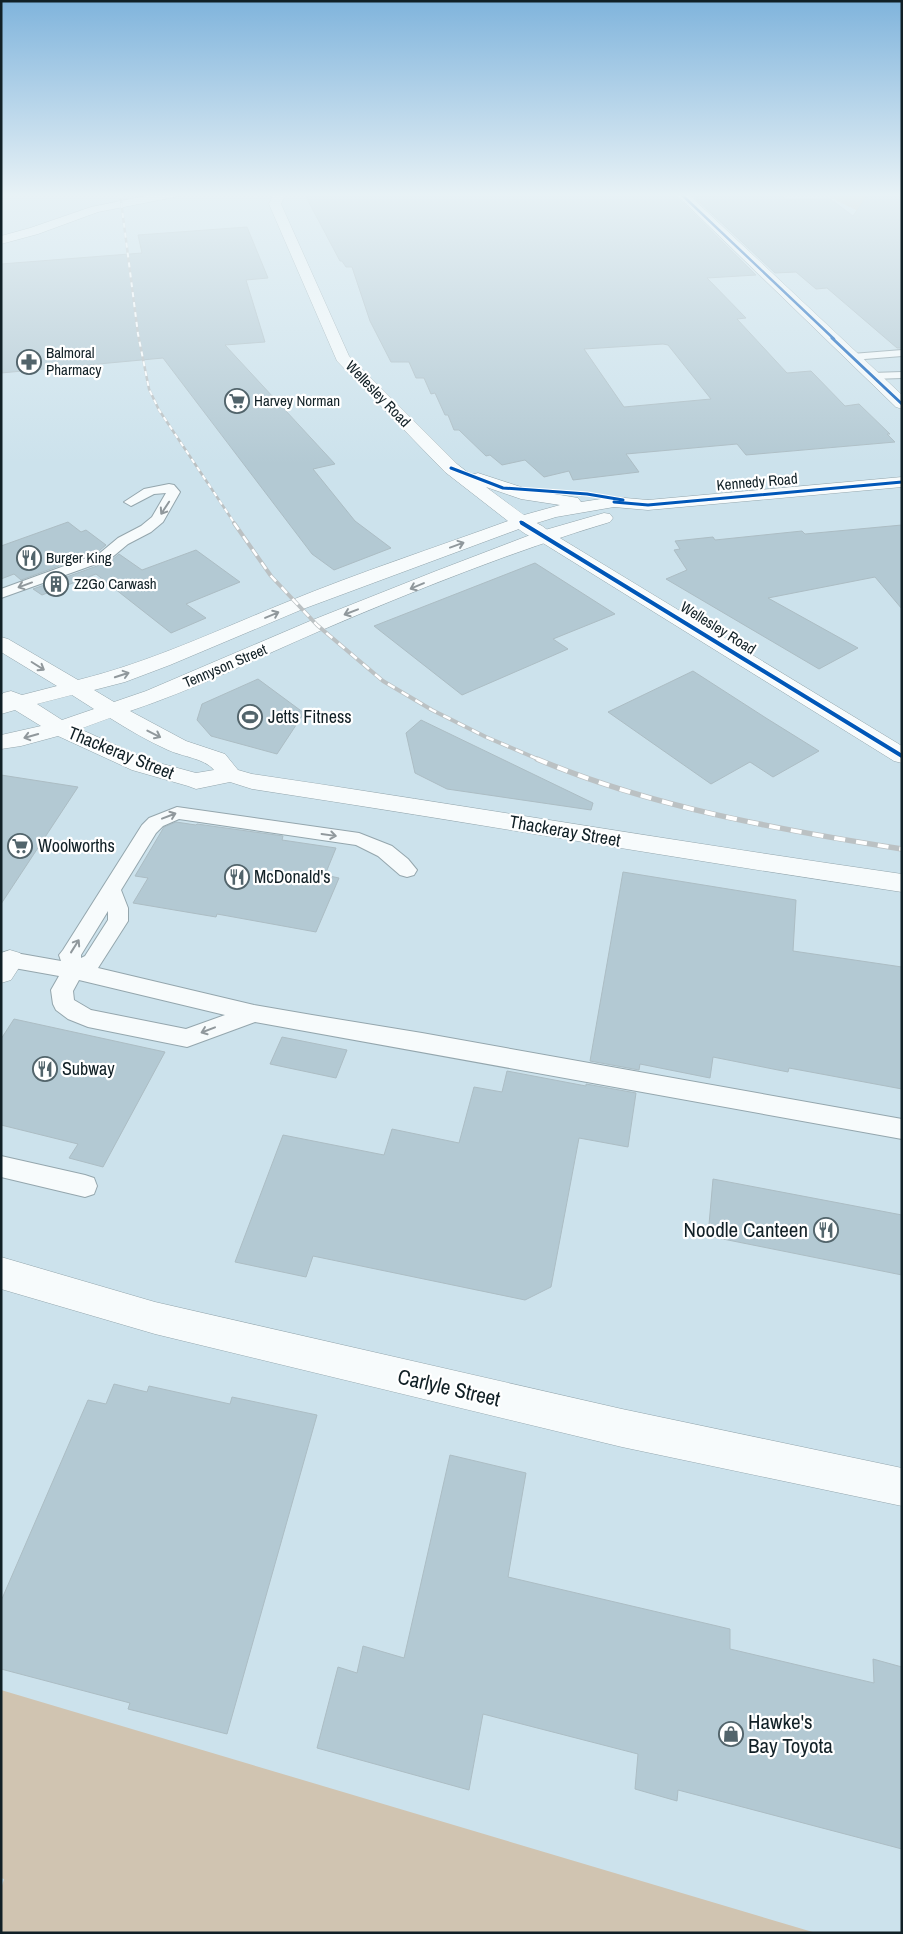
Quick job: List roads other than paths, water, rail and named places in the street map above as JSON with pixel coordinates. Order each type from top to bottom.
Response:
[{"type":"main road","name":"Wellesley Road","points":[[309,283],[342,358],[451,468],[521,522],[902,756]]},
{"type":"main road","points":[[775,283],[902,404]]},
{"type":"main road","points":[[451,468],[502,488],[542,498],[572,502],[614,502]]},
{"type":"main road","name":"Kennedy Road","points":[[521,522],[553,512],[614,502],[648,504],[902,482]]},
{"type":"main road","name":"Kennedy Road","points":[[544,536],[621,515],[648,504]]},
{"type":"main road","name":"Tennyson Street","points":[[7,700],[75,689],[118,677],[163,661],[296,604],[521,522]]},
{"type":"main road","name":"Tennyson Street","points":[[1,742],[60,728],[154,696],[317,625],[544,536]]},
{"type":"main road","points":[[420,559],[444,575]]},
{"type":"main road","name":"Thackeray Street","points":[[1,643],[111,711],[178,746],[218,759],[230,774]]},
{"type":"main road","name":"Thackeray Street","points":[[7,700],[117,755],[177,777],[196,781],[230,774],[279,785],[493,818],[696,853],[902,883]]},
{"type":"main road","name":"Carlyle Street","points":[[1,1273],[155,1318],[622,1428],[902,1487]]},
{"type":"lane","points":[[852,357],[902,353]]},
{"type":"lane","points":[[872,376],[902,374]]},
{"type":"lane","points":[[1,594],[105,556],[123,541],[146,528],[158,518],[173,492],[169,488],[159,487],[146,492],[131,502]]},
{"type":"lane","points":[[254,1013],[187,1038],[88,1018],[76,1014],[64,1004],[62,990],[74,971],[92,962],[118,921],[118,908],[111,889],[149,829],[156,822],[177,813],[359,839],[378,846],[393,855],[407,870]]},
{"type":"lane","points":[[6,966],[74,971],[254,1013],[902,1129]]},
{"type":"lane","points":[[1,1166],[85,1186]]},
{"type":"railway","points":[[132,283],[138,334],[149,389],[159,410],[235,524]]},
{"type":"railway","points":[[234,523],[271,576],[317,625],[383,681],[432,710],[486,737],[540,760]]},
{"type":"railway","points":[[537,759],[580,776],[671,804],[763,825],[902,849]]},
{"type":"place","name":"Balmoral Pharmacy","points":[[29,362]]},
{"type":"place","name":"Harvey Norman","points":[[237,401]]},
{"type":"place","name":"Burger King","points":[[29,558]]},
{"type":"place","name":"Z2Go Carwash","points":[[56,584]]},
{"type":"place","name":"Jetts Fitness","points":[[250,717]]},
{"type":"place","name":"Woolworths","points":[[20,846]]},
{"type":"place","name":"McDonald's","points":[[237,877]]},
{"type":"place","name":"Subway","points":[[45,1069]]},
{"type":"place","name":"Noodle Canteen","points":[[826,1230]]},
{"type":"place","name":"Hawke's Bay Toyota","points":[[731,1734]]}]
